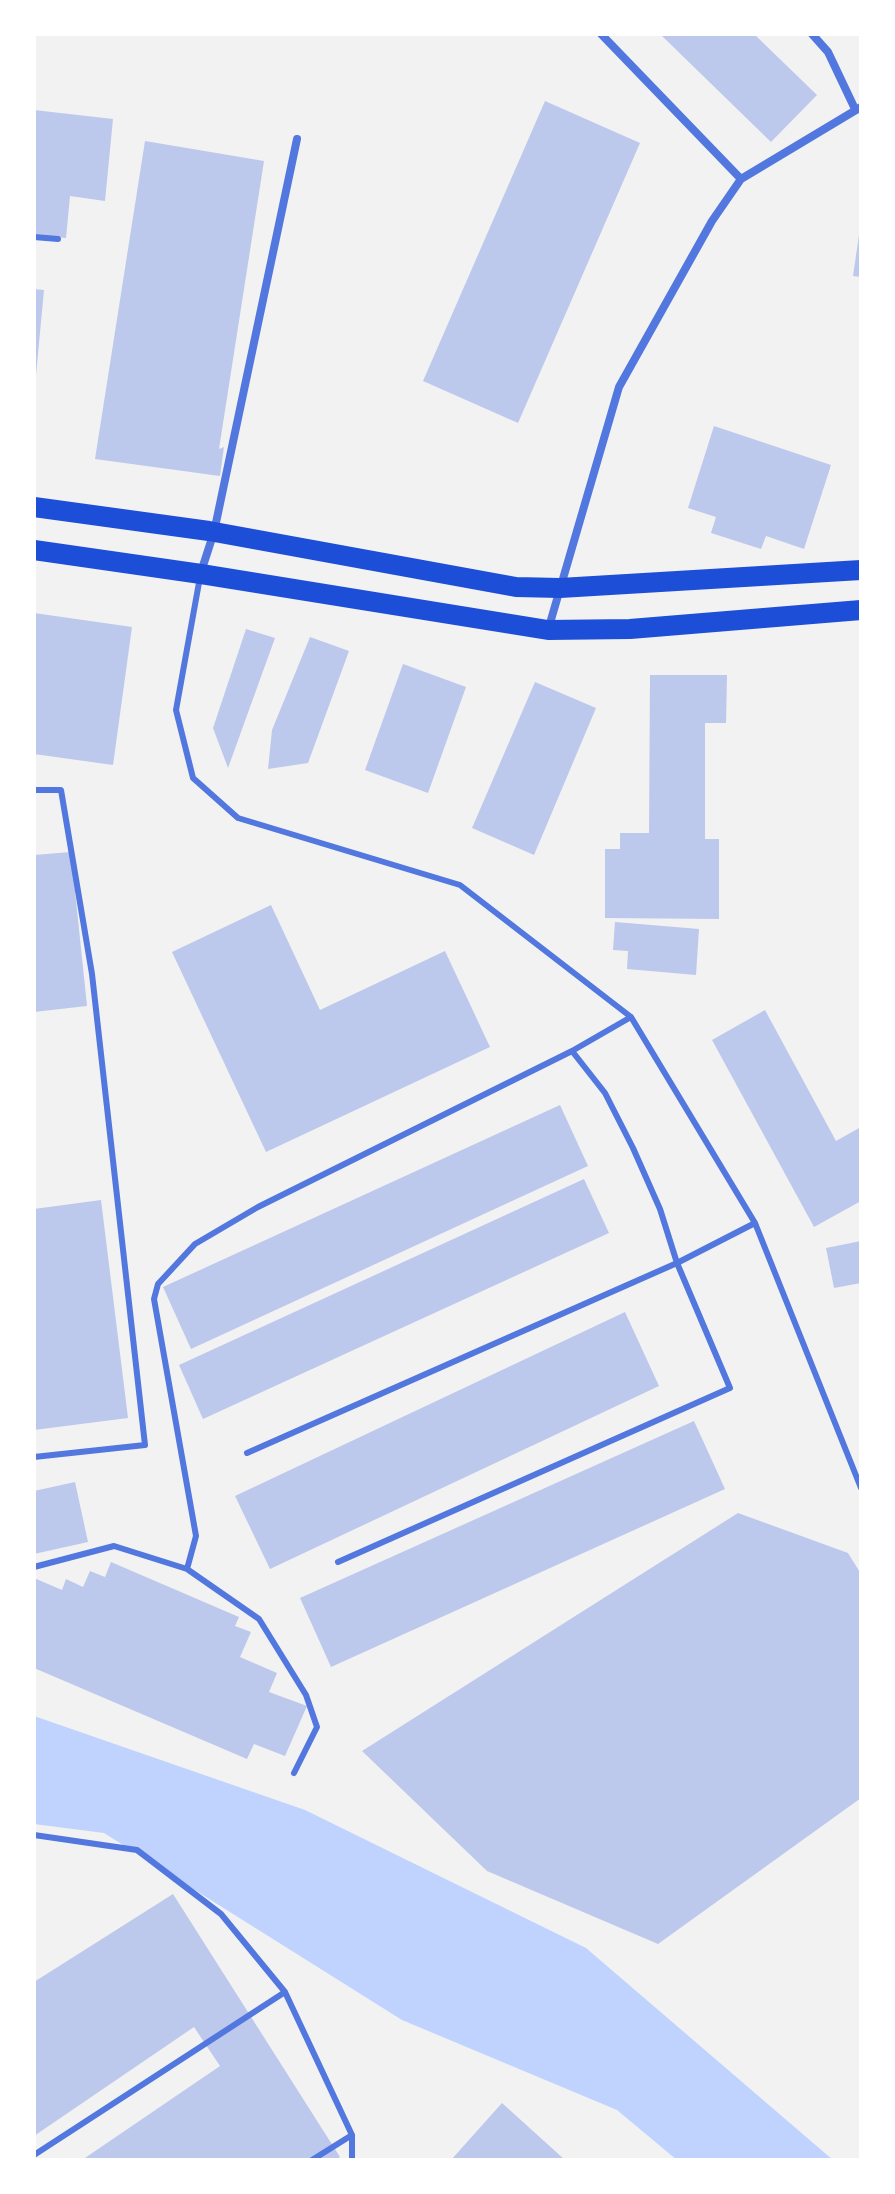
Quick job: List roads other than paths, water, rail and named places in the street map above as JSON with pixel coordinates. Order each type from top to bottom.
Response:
[{"type":"main road","points":[[34,507],[214,532],[516,587],[560,588],[861,570]]},
{"type":"main road","points":[[34,550],[548,630],[630,629],[861,610]]},
{"type":"street","points":[[601,34],[741,179]]},
{"type":"street","points":[[548,630],[619,387],[712,221],[741,179],[858,108],[828,52],[812,34]]},
{"type":"street","points":[[201,574],[214,532],[297,139]]},
{"type":"lane","points":[[34,237],[58,239]]},
{"type":"lane","points":[[201,574],[176,710],[193,778],[238,818],[460,885],[631,1017],[755,1223],[861,1488]]},
{"type":"lane","points":[[34,790],[61,790],[92,974],[145,1445],[34,1457]]},
{"type":"lane","points":[[187,1569],[196,1536],[154,1299],[158,1284],[195,1244],[258,1207],[572,1051],[631,1017]]},
{"type":"lane","points":[[338,1562],[730,1388],[633,1148],[605,1093],[572,1051]]},
{"type":"lane","points":[[247,1453],[677,1263],[755,1223]]},
{"type":"lane","points":[[34,1567],[114,1546],[187,1569],[259,1619],[306,1695],[317,1727],[294,1773]]},
{"type":"lane","points":[[34,1835],[137,1850],[221,1914],[285,1992],[352,2135],[352,2160]]},
{"type":"lane","points":[[34,2155],[285,1992]]},
{"type":"lane","points":[[312,2160],[352,2135]]},
{"type":"water","points":[[34,1716],[305,1810],[586,1948],[833,2160],[677,2160],[617,2110],[402,2020],[104,1833],[34,1824]]}]
